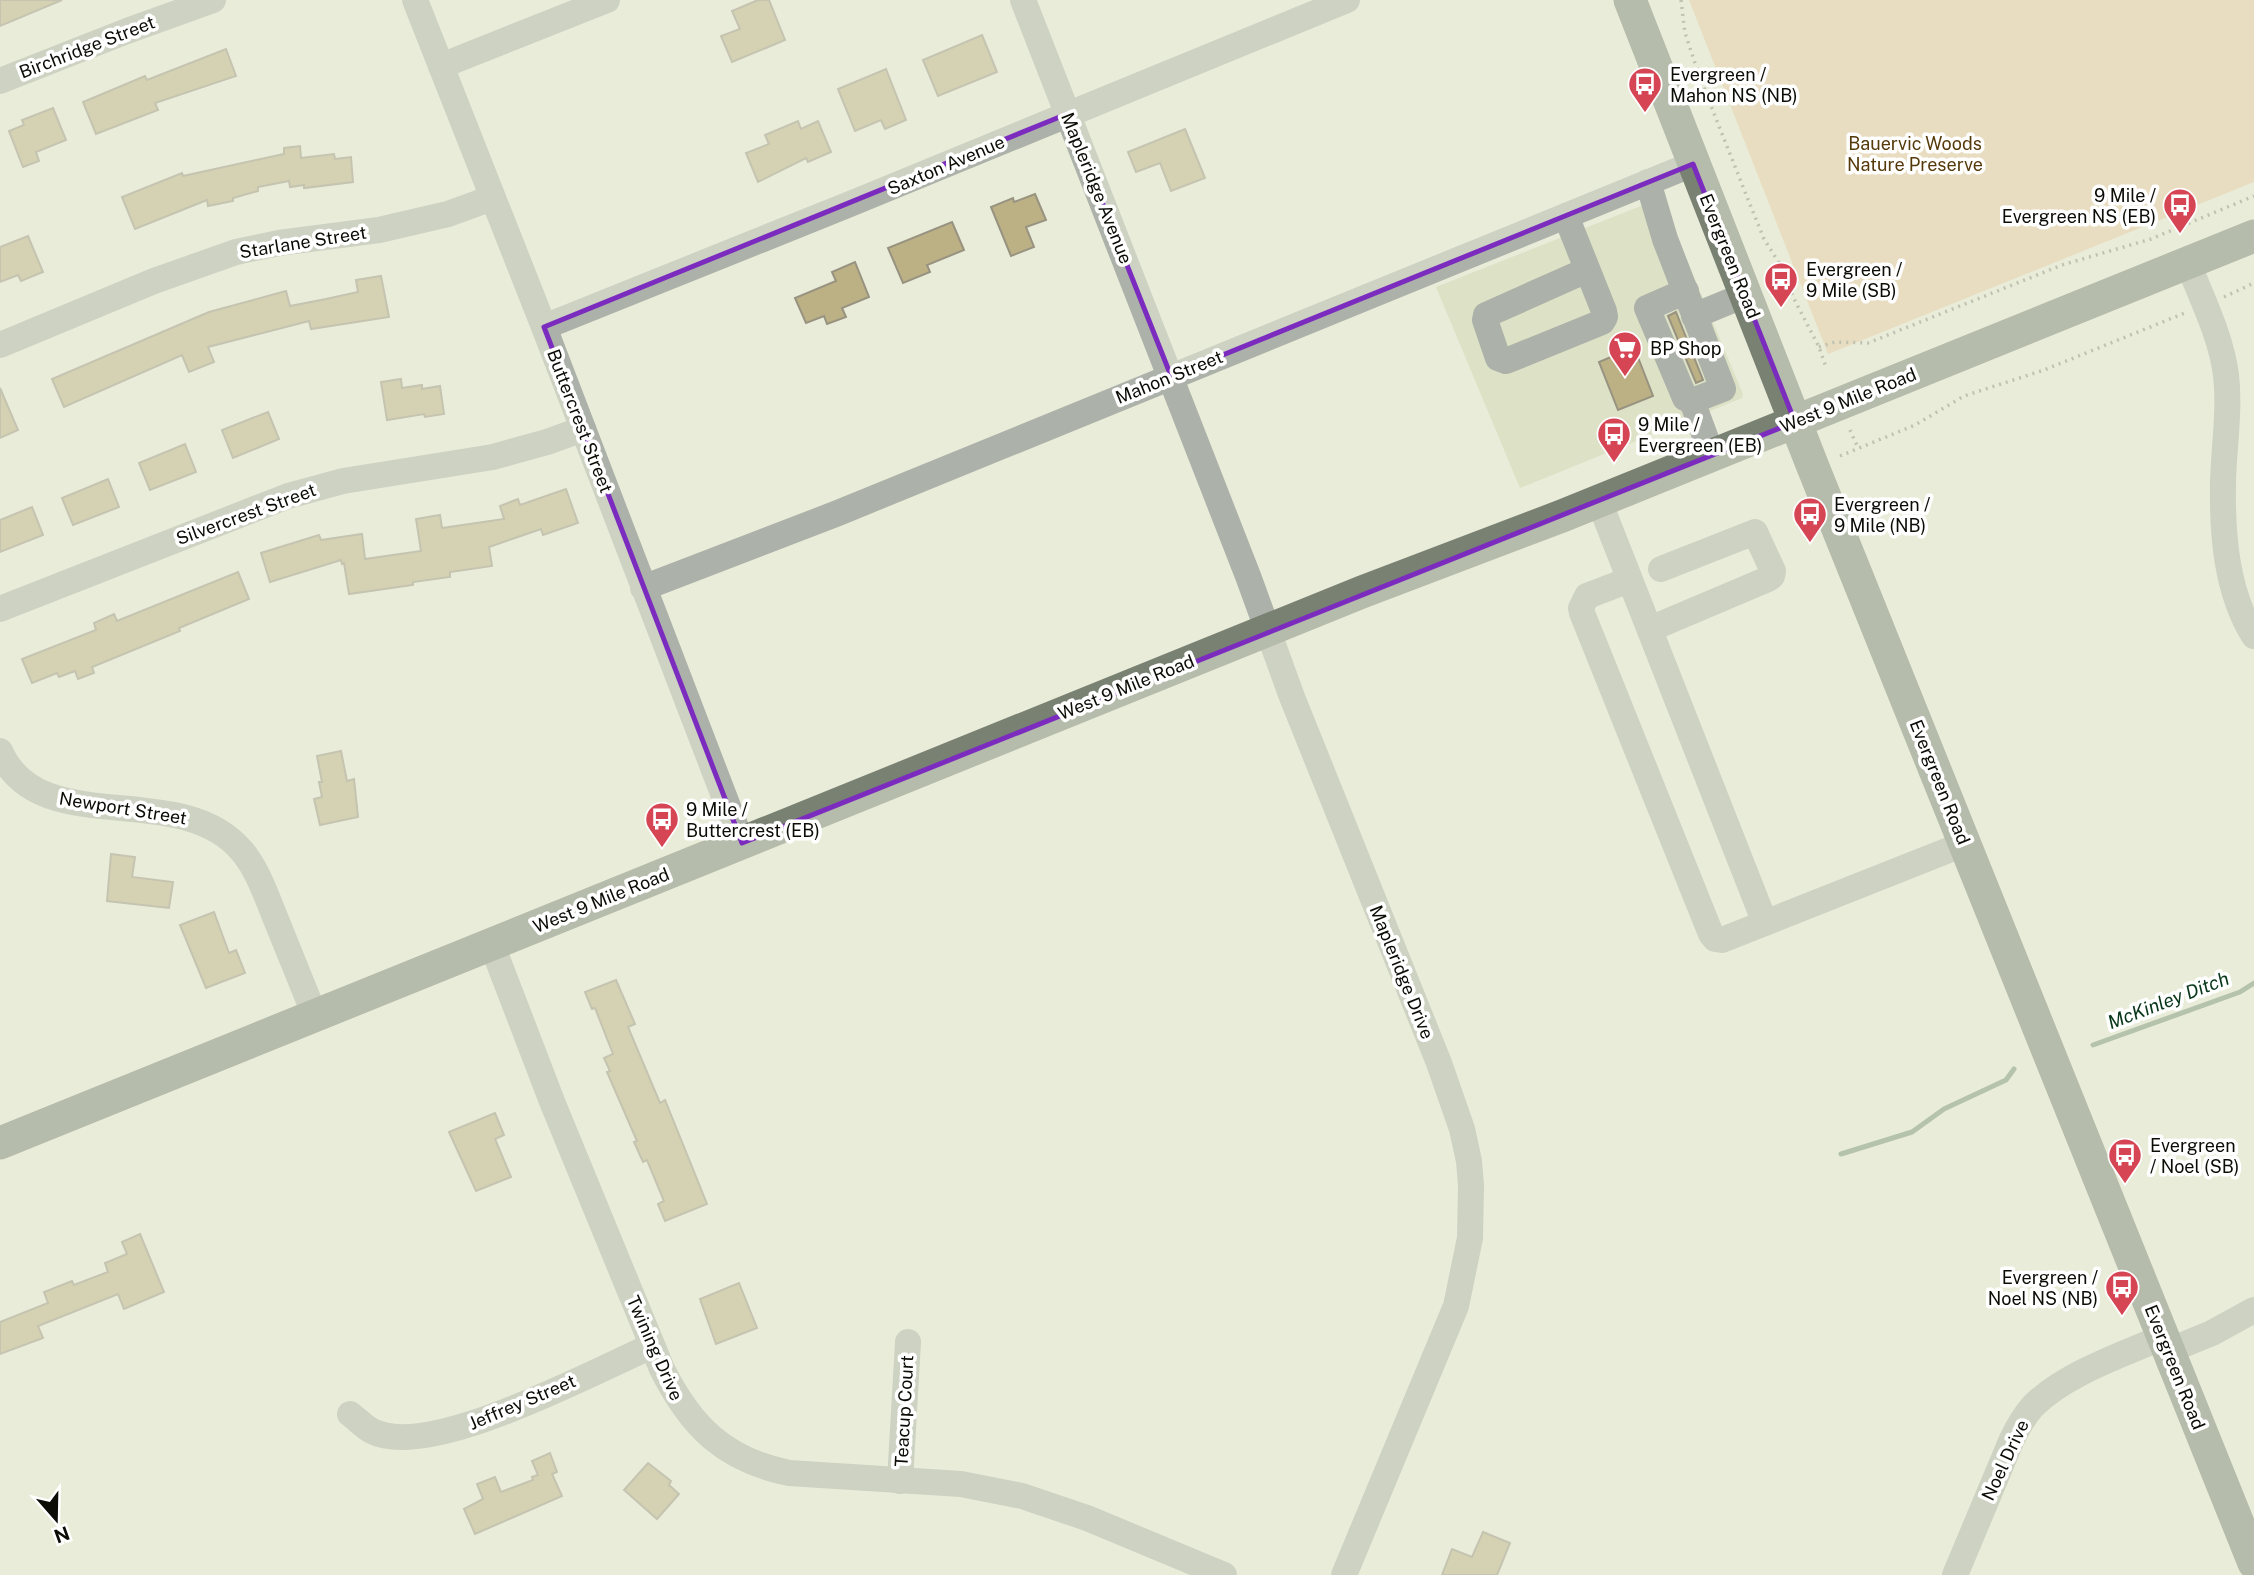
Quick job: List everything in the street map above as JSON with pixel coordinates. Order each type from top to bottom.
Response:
[{"type":"main road","name":"Evergreen Road","points":[[1630,0],[1795,422],[2254,1563]]},
{"type":"main road","name":"West 9 Mile Road","points":[[0,1143],[1268,630],[1795,422],[2254,236]]},
{"type":"street","name":"Birchridge Street","points":[[0,81],[213,0]]},
{"type":"street","name":"Buttercrest Street","points":[[415,0],[544,327],[741,843]]},
{"type":"street","points":[[441,66],[607,0]]},
{"type":"street","name":"Mapleridge Avenue","points":[[1023,0],[1171,376]]},
{"type":"street","name":"Saxton Avenue","points":[[544,327],[919,177],[1347,0]]},
{"type":"street","name":"Mahon Street","points":[[643,588],[850,508],[1693,164]]},
{"type":"street","points":[[1648,182],[1665,239],[1690,304],[1723,389],[1692,401],[1685,398],[1647,308],[1690,304],[1745,295]]},
{"type":"street","name":"Starlane Street","points":[[0,345],[206,261],[279,243],[414,223],[492,198]]},
{"type":"street","points":[[1566,216],[1587,270]]},
{"type":"street","points":[[2188,263],[2220,347],[2226,374],[2224,503],[2231,579],[2246,624],[2254,636]]},
{"type":"street","name":"Mapleridge Drive","points":[[1171,376],[1289,689],[1451,1096],[1462,1129],[1471,1186],[1470,1238],[1456,1306],[1344,1575]]},
{"type":"street","points":[[1692,401],[1712,455]]},
{"type":"street","name":"Silvercrest Street","points":[[0,609],[288,496],[343,481],[493,457],[583,429]]},
{"type":"street","points":[[1599,500],[1765,923]]},
{"type":"street","points":[[1650,629],[1768,579],[1773,571],[1755,532],[1661,569]]},
{"type":"street","points":[[1629,580],[1587,596],[1581,608],[1714,939],[1722,940],[1964,844]]},
{"type":"street","name":"Newport Street","points":[[0,751],[14,776],[38,792],[66,801],[200,820],[241,849],[265,892],[315,1016]]},
{"type":"street","name":"Twining Drive","points":[[492,945],[553,1104],[652,1346],[675,1396],[707,1434],[734,1454],[762,1466],[789,1473],[961,1484],[1022,1496],[1087,1518],[1224,1575]]},
{"type":"street","name":"Noel Drive","points":[[1955,1575],[2012,1438],[2032,1407],[2064,1383],[2165,1344],[2212,1333],[2254,1310]]},
{"type":"street","name":"Teacup Court","points":[[900,1481],[908,1342]]},
{"type":"street","name":"Jeffrey Street","points":[[350,1414],[373,1431],[387,1434],[406,1436],[444,1432],[492,1417],[652,1346]]},
{"type":"path","points":[[1681,0],[1685,33],[1747,197],[1826,366]]},
{"type":"path","points":[[1819,347],[1835,342],[1868,343],[2062,265],[2151,239],[2254,196]]},
{"type":"path","points":[[1840,456],[1915,425],[1964,396],[2031,374],[2204,306],[2254,283]]},
{"type":"path","points":[[1850,430],[1858,448]]},
{"type":"highlighted area","points":[[1067,114],[1171,376],[1693,164],[1795,422],[742,843],[544,327]]},
{"type":"shaded area","points":[[1661,198],[1743,394],[1742,398],[1520,488],[1436,287]]},
{"type":"green space","name":"Bauervic Woods Nature Preserve","points":[[1689,0],[2254,0],[2254,182],[1828,354]]},
{"type":"building","points":[[0,0],[62,0],[0,26]]},
{"type":"building","points":[[758,0],[769,0],[785,40],[732,62],[721,36],[740,29],[732,11]]},
{"type":"building","points":[[982,35],[997,72],[938,96],[923,60]]},
{"type":"building","points":[[226,49],[236,76],[155,103],[158,110],[96,134],[83,102],[145,76],[147,80]]},
{"type":"building","points":[[886,69],[906,120],[885,129],[881,120],[855,131],[838,89]]},
{"type":"building","points":[[53,108],[66,140],[36,152],[39,161],[23,167],[9,131],[24,125],[22,120]]},
{"type":"building","points":[[798,121],[801,129],[818,121],[831,152],[808,162],[806,158],[758,182],[746,153],[769,144],[765,135]]},
{"type":"building","points":[[1185,129],[1205,178],[1171,191],[1160,163],[1136,172],[1128,152]]},
{"type":"building","points":[[300,146],[301,158],[334,154],[335,159],[351,157],[353,182],[304,188],[304,185],[290,187],[289,181],[258,187],[258,191],[233,198],[233,201],[208,206],[207,200],[135,229],[122,197],[182,173],[183,176],[284,154],[284,148]]},
{"type":"building","points":[[1035,194],[1046,220],[1026,227],[1034,247],[1011,256],[991,207],[1013,198],[1014,202]]},
{"type":"building","points":[[952,222],[964,250],[927,265],[930,272],[903,283],[888,248]]},
{"type":"building","points":[[28,236],[43,272],[21,281],[18,275],[0,282],[0,247]]},
{"type":"building","points":[[855,262],[869,297],[842,308],[846,317],[827,324],[824,316],[806,323],[795,298],[836,281],[832,272]]},
{"type":"building","points":[[381,276],[389,317],[311,329],[309,321],[208,347],[214,362],[189,372],[182,355],[64,407],[52,379],[209,312],[286,291],[290,306],[326,299],[358,292],[356,280]]},
{"type":"building","points":[[1676,312],[1703,380],[1696,383],[1668,316]]},
{"type":"building","points":[[1634,347],[1653,396],[1618,410],[1599,362]]},
{"type":"building","points":[[401,379],[402,388],[440,386],[444,414],[387,420],[381,382]]},
{"type":"building","points":[[0,388],[18,430],[0,438]]},
{"type":"building","points":[[268,412],[279,439],[233,458],[222,430]]},
{"type":"building","points":[[185,444],[196,472],[150,490],[139,463]]},
{"type":"building","points":[[108,479],[119,507],[73,525],[62,498]]},
{"type":"building","points":[[566,489],[578,523],[543,535],[541,529],[489,547],[492,566],[450,572],[450,577],[413,582],[413,585],[349,594],[344,563],[342,564],[341,560],[270,582],[261,553],[319,535],[321,540],[362,534],[365,559],[421,551],[416,519],[440,515],[442,528],[504,519],[500,506],[518,499],[520,505]]},
{"type":"building","points":[[32,507],[43,535],[0,552],[0,520]]},
{"type":"building","points":[[238,572],[249,599],[92,667],[94,673],[78,679],[75,671],[59,677],[57,673],[32,683],[22,659],[96,630],[94,623],[114,614],[117,621]]},
{"type":"building","points":[[341,751],[347,781],[354,779],[358,817],[320,825],[314,799],[322,797],[317,756]]},
{"type":"building","points":[[111,854],[135,857],[132,877],[173,882],[169,908],[107,901]]},
{"type":"building","points":[[214,912],[229,953],[236,950],[245,973],[206,988],[180,925]]},
{"type":"building","points":[[616,980],[635,1024],[628,1027],[660,1103],[665,1100],[707,1204],[665,1221],[658,1204],[664,1201],[647,1160],[643,1162],[634,1142],[637,1141],[607,1072],[610,1071],[604,1058],[613,1054],[595,1008],[592,1009],[585,992]]},
{"type":"building","points":[[495,1113],[504,1135],[495,1139],[511,1177],[476,1191],[449,1132]]},
{"type":"building","points":[[140,1234],[164,1292],[124,1309],[118,1294],[38,1326],[43,1338],[0,1354],[0,1322],[48,1303],[44,1292],[72,1281],[74,1285],[108,1272],[105,1263],[127,1254],[122,1242]]},
{"type":"building","points":[[739,1283],[757,1328],[716,1344],[700,1299]]},
{"type":"building","points":[[550,1453],[557,1472],[552,1474],[562,1496],[475,1534],[464,1509],[483,1499],[477,1484],[495,1477],[501,1492],[533,1480],[532,1477],[538,1475],[532,1461]]},
{"type":"building","points":[[648,1463],[671,1481],[669,1485],[679,1494],[657,1519],[624,1490]]},
{"type":"building","points":[[1483,1532],[1510,1543],[1497,1575],[1442,1575],[1452,1549],[1472,1557]]},
{"type":"waterway","name":"McKinley Ditch","points":[[2093,1045],[2240,992],[2254,983]]},
{"type":"waterway","name":"McKinley Ditch","points":[[1841,1154],[1912,1132],[1944,1109],[2006,1080],[2014,1069]]},
{"type":"place","name":"Evergreen / Mahon NS (NB)","points":[[1645,114]]},
{"type":"place","name":"9 Mile / Evergreen NS (EB)","points":[[2180,235]]},
{"type":"place","name":"Evergreen / 9 Mile (SB)","points":[[1781,309]]},
{"type":"place","name":"BP Shop","points":[[1625,378]]},
{"type":"place","name":"9 Mile / Evergreen (EB)","points":[[1614,464]]},
{"type":"place","name":"Evergreen / 9 Mile (NB)","points":[[1810,544]]},
{"type":"place","name":"9 Mile / Buttercrest (EB)","points":[[662,849]]},
{"type":"place","name":"Evergreen / Noel (SB)","points":[[2125,1185]]},
{"type":"place","name":"Evergreen / Noel NS (NB)","points":[[2122,1317]]}]
